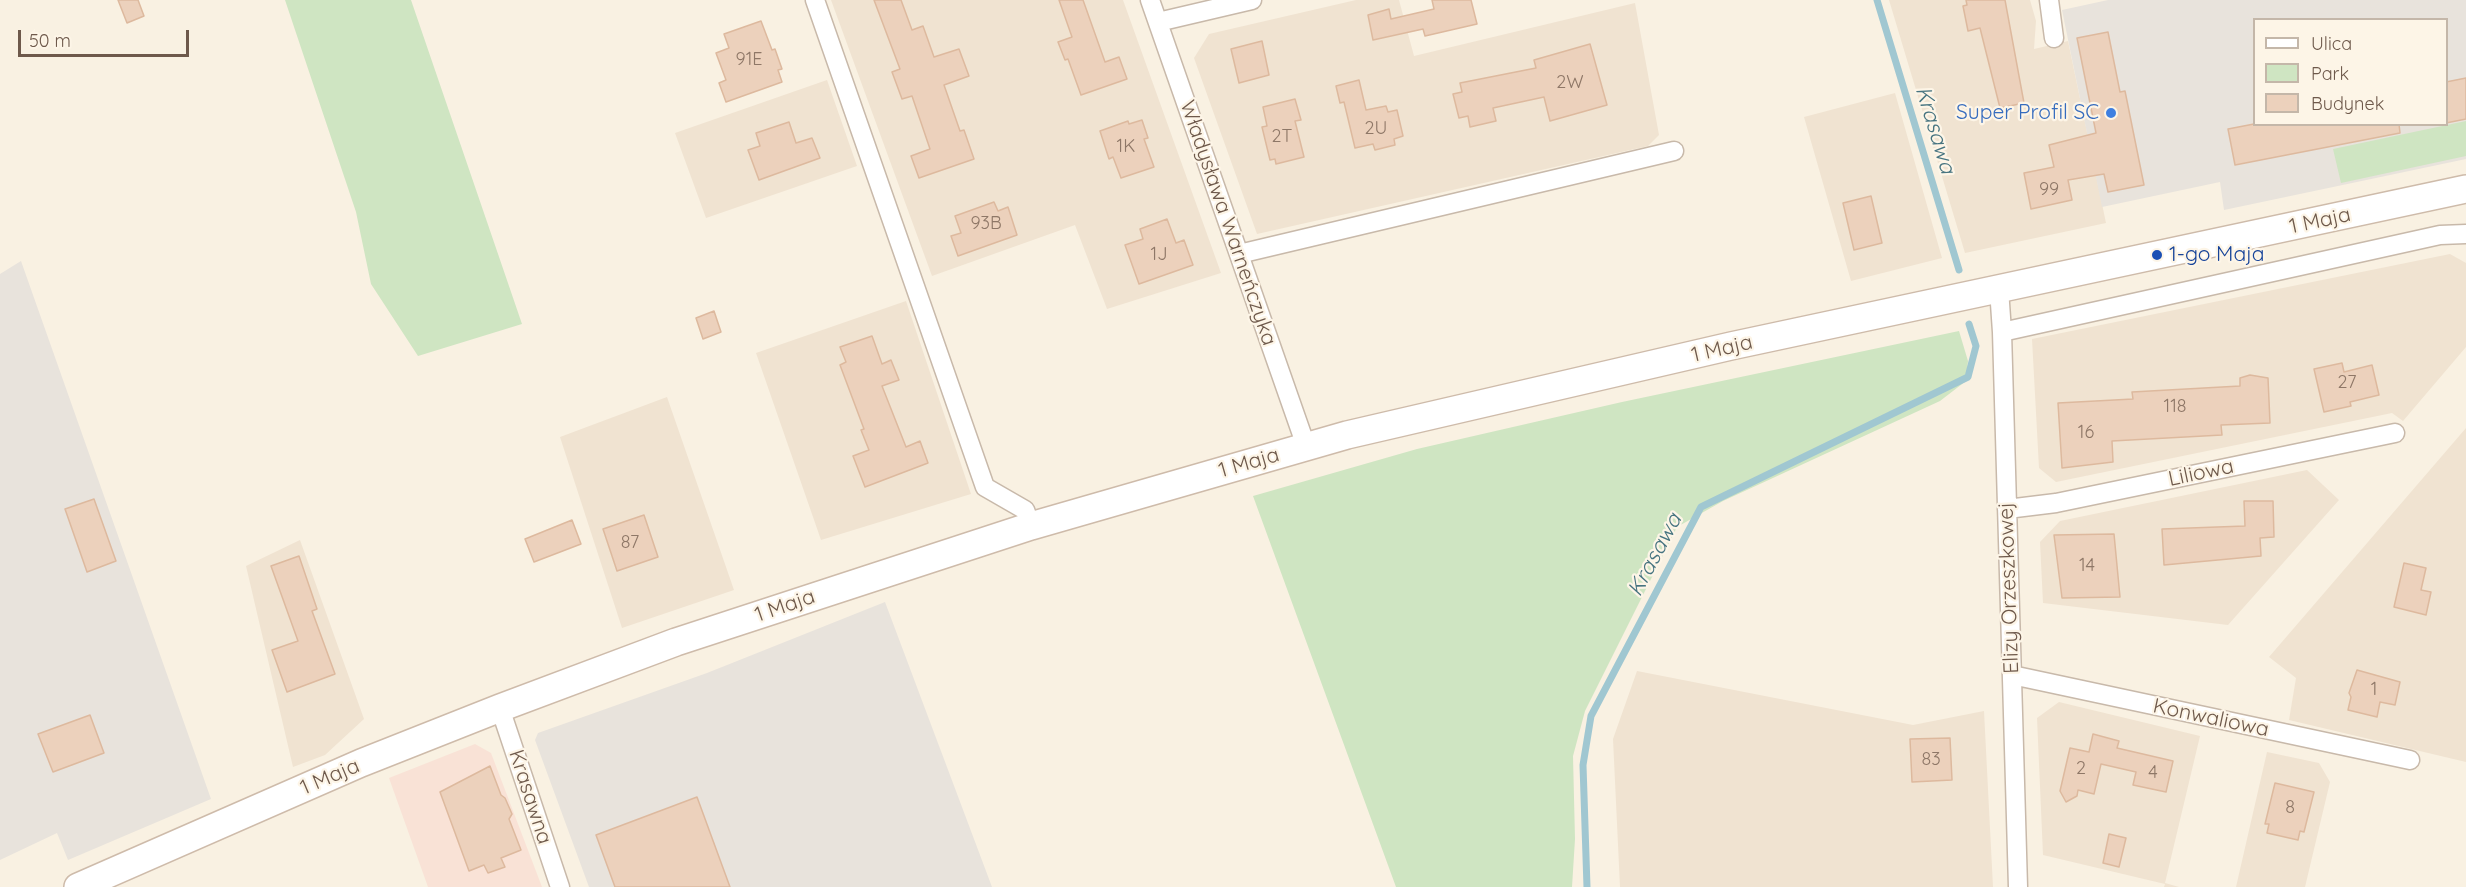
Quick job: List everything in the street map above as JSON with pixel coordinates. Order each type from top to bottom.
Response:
[{"type":"main road","name":"1 Maja","points":[[78,887],[361,763],[500,708],[676,642],[1031,526],[1306,447],[1731,346],[2466,189]]},
{"type":"street","points":[[815,0],[985,487],[1025,510],[1031,526]]},
{"type":"street","name":"Władysława Warneńczyka","points":[[1150,0],[1306,447]]},
{"type":"street","points":[[1158,22],[1252,0]]},
{"type":"street","points":[[2049,0],[2054,38]]},
{"type":"street","points":[[1239,254],[1674,151]]},
{"type":"street","points":[[2002,332],[2440,235],[2466,234]]},
{"type":"street","name":"Elizy Orzeszkowej","points":[[1998,289],[2002,332],[2018,887]]},
{"type":"street","name":"Liliowa","points":[[2007,509],[2056,503],[2395,434]]},
{"type":"street","name":"Konwaliowa","points":[[2012,675],[2410,760]]},
{"type":"street","name":"Krasawna","points":[[500,708],[560,887]]},
{"type":"shaded area","points":[[831,0],[1123,0],[1221,273],[1107,309],[1075,225],[932,276]]},
{"type":"shaded area","points":[[1356,0],[1399,0],[1414,56],[1635,3],[1659,135],[1648,146],[1257,234],[1194,58],[1209,34]]},
{"type":"shaded area","points":[[1889,0],[2030,0],[2036,21],[2034,49],[2068,41],[2106,223],[1965,253]]},
{"type":"shaded area","points":[[2108,0],[2466,0],[2466,159],[2224,210],[2220,182],[2102,207],[2062,10]]},
{"type":"shaded area","points":[[827,80],[857,166],[706,218],[675,133]]},
{"type":"shaded area","points":[[1895,93],[1942,258],[1851,281],[1804,117]]},
{"type":"shaded area","points":[[2450,254],[2466,263],[2466,347],[2403,421],[2392,413],[2056,482],[2039,468],[2032,339]]},
{"type":"shaded area","points":[[21,261],[211,799],[68,860],[57,833],[0,860],[0,274]]},
{"type":"shaded area","points":[[906,301],[971,494],[821,540],[756,353]]},
{"type":"shaded area","points":[[667,397],[734,590],[622,628],[560,437]]},
{"type":"shaded area","points":[[2466,428],[2466,762],[2289,720],[2296,678],[2269,657]]},
{"type":"shaded area","points":[[2307,470],[2339,500],[2228,625],[2043,603],[2040,542],[2060,521]]},
{"type":"shaded area","points":[[300,540],[364,719],[325,755],[293,767],[246,566]]},
{"type":"shaded area","points":[[885,602],[992,887],[589,887],[535,740],[538,733],[707,673]]},
{"type":"shaded area","points":[[1637,671],[1913,725],[1984,711],[1993,887],[1620,887],[1613,739]]},
{"type":"shaded area","points":[[2059,702],[2200,736],[2165,883],[2179,887],[2164,887],[2165,884],[2043,855],[2037,718]]},
{"type":"shaded area","points":[[475,744],[491,753],[542,887],[428,887],[389,778]]},
{"type":"shaded area","points":[[2267,752],[2319,763],[2330,782],[2305,887],[2236,887]]},
{"type":"green space","points":[[285,0],[411,0],[522,324],[418,356],[371,284],[356,212]]},
{"type":"green space","points":[[2466,121],[2466,156],[2341,183],[2333,149]]},
{"type":"green space","points":[[1959,331],[1968,361],[1966,381],[1940,401],[1723,501],[1677,527],[1585,711],[1573,756],[1575,839],[1572,887],[1396,887],[1253,496],[1417,449],[1622,402]]},
{"type":"building","points":[[118,0],[138,0],[144,16],[127,23]]},
{"type":"building","points":[[874,0],[901,0],[912,30],[923,26],[934,57],[959,49],[969,76],[944,85],[960,131],[964,130],[974,159],[919,178],[911,156],[930,149],[912,96],[902,99],[892,72],[900,69]]},
{"type":"building","points":[[1059,0],[1083,0],[1105,62],[1119,57],[1127,79],[1081,95],[1068,59],[1065,60],[1058,42],[1072,37]]},
{"type":"building","points":[[1432,0],[1471,0],[1477,24],[1425,36],[1423,29],[1373,40],[1368,15],[1389,9],[1391,19],[1434,9]]},
{"type":"building","points":[[1966,0],[2005,0],[2024,103],[2000,108],[1980,28],[1968,31],[1963,6],[1967,5]]},
{"type":"building","points":[[761,21],[782,69],[778,70],[782,82],[726,102],[719,83],[726,80],[716,53],[729,48],[724,34]]},
{"type":"building","name":"Super Profil SC","points":[[2108,32],[2120,92],[2125,91],[2144,185],[2108,192],[2104,174],[2068,180],[2072,200],[2031,209],[2024,173],[2054,167],[2049,145],[2096,133],[2077,38]]},
{"type":"building","points":[[1262,41],[1269,75],[1239,83],[1231,49]]},
{"type":"building","points":[[1590,44],[1607,105],[1550,121],[1544,97],[1493,108],[1496,121],[1470,127],[1468,116],[1459,118],[1453,94],[1462,92],[1460,83],[1536,68],[1534,60]]},
{"type":"building","points":[[2466,78],[2466,119],[2448,123],[2448,82]]},
{"type":"building","points":[[1359,80],[1366,110],[1386,106],[1388,112],[1397,110],[1403,136],[1394,139],[1395,145],[1375,150],[1373,144],[1355,148],[1344,102],[1340,103],[1336,86]]},
{"type":"building","points":[[1295,99],[1301,120],[1295,121],[1304,157],[1276,164],[1275,159],[1270,160],[1262,127],[1267,126],[1263,107]]},
{"type":"building","points":[[1142,120],[1148,138],[1144,139],[1154,167],[1121,178],[1113,157],[1109,159],[1100,131],[1128,121],[1129,124]]},
{"type":"building","points":[[789,122],[796,143],[812,138],[820,158],[759,180],[748,150],[760,146],[756,133]]},
{"type":"building","points":[[2253,124],[2253,126],[2399,126],[2400,133],[2235,165],[2228,129]]},
{"type":"building","points":[[1871,196],[1882,243],[1854,250],[1843,203]]},
{"type":"building","points":[[994,202],[998,211],[1008,207],[1017,235],[958,256],[951,236],[961,233],[955,216]]},
{"type":"building","points":[[1167,219],[1176,243],[1184,240],[1193,265],[1139,284],[1125,245],[1143,239],[1140,229]]},
{"type":"building","points":[[714,311],[721,332],[703,339],[696,318]]},
{"type":"building","points":[[872,336],[882,364],[891,360],[899,380],[882,386],[906,447],[920,441],[928,463],[865,487],[853,456],[869,450],[861,430],[864,429],[840,365],[846,362],[840,347]]},
{"type":"building","points":[[2342,363],[2344,372],[2372,365],[2379,395],[2350,402],[2351,406],[2324,412],[2314,369]]},
{"type":"building","points":[[2250,375],[2268,378],[2270,423],[2221,425],[2222,435],[2112,441],[2113,462],[2062,468],[2058,403],[2133,399],[2132,392],[2240,386],[2240,378]]},
{"type":"building","points":[[94,499],[116,561],[87,572],[65,509]]},
{"type":"building","points":[[2244,501],[2273,501],[2274,537],[2260,538],[2261,556],[2164,565],[2162,529],[2245,526]]},
{"type":"building","points":[[644,515],[658,557],[617,571],[603,529]]},
{"type":"building","points":[[572,520],[581,544],[534,562],[525,539]]},
{"type":"building","points":[[2114,534],[2120,597],[2062,598],[2054,535]]},
{"type":"building","points":[[299,556],[317,609],[312,611],[335,674],[287,692],[272,650],[298,641],[271,566]]},
{"type":"building","points":[[2404,563],[2426,568],[2421,590],[2431,592],[2426,615],[2394,607]]},
{"type":"building","points":[[2357,670],[2400,682],[2395,705],[2380,702],[2377,717],[2348,710],[2351,697],[2349,693]]},
{"type":"building","points":[[90,715],[104,753],[53,772],[38,734]]},
{"type":"building","points":[[2093,734],[2119,741],[2117,748],[2173,761],[2166,792],[2133,785],[2136,772],[2101,764],[2094,794],[2078,790],[2077,796],[2066,802],[2060,791],[2070,748],[2089,752]]},
{"type":"building","points":[[1950,738],[1952,780],[1912,782],[1910,739]]},
{"type":"building","points":[[490,766],[501,795],[505,798],[512,814],[509,819],[521,850],[501,858],[505,867],[488,873],[484,865],[469,871],[440,792]]},
{"type":"building","points":[[2275,783],[2314,792],[2304,832],[2300,831],[2298,840],[2267,833],[2269,824],[2265,824]]},
{"type":"building","points":[[697,797],[730,887],[615,887],[596,835]]},
{"type":"building","points":[[2109,834],[2126,838],[2119,867],[2103,863]]},
{"type":"waterway","name":"Krasawa","points":[[1877,0],[1959,270]]},
{"type":"waterway","name":"Krasawa","points":[[1587,887],[1583,765],[1591,716],[1701,507],[1968,377],[1976,346],[1969,324]]},
{"type":"place","name":"Super Profil SC","points":[[2111,113]]},
{"type":"place","name":"1-go Maja","points":[[2157,255]]}]
